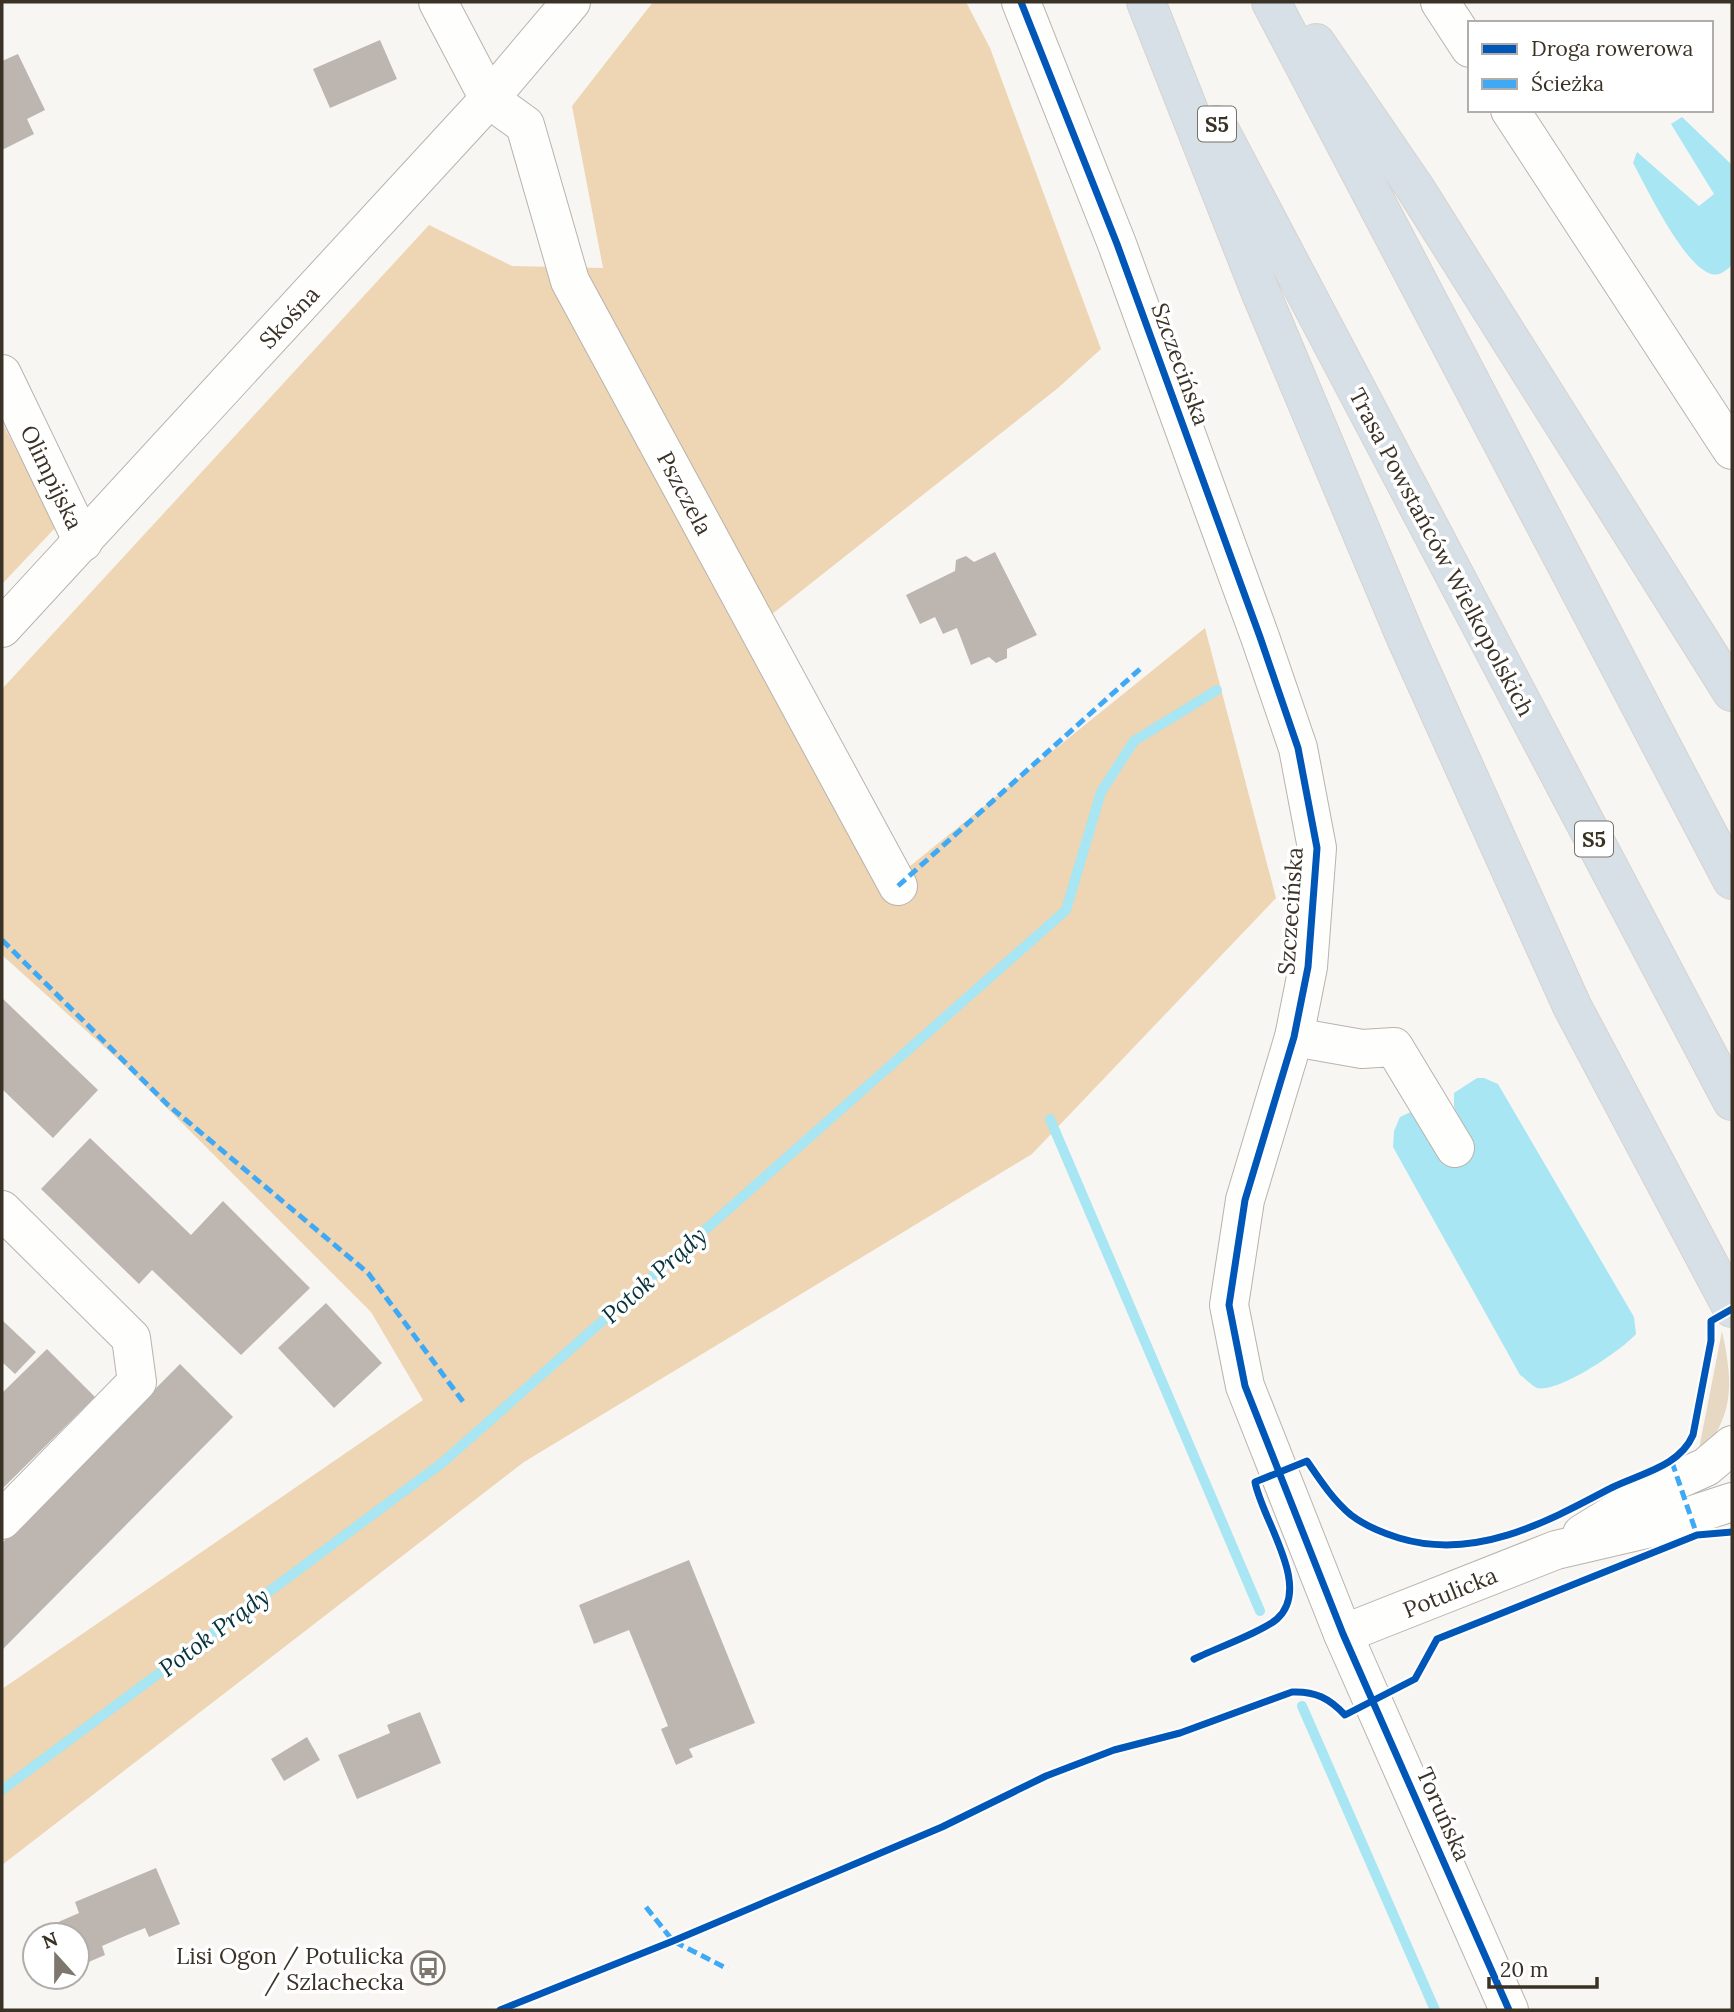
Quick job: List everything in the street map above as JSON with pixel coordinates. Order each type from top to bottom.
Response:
[{"type":"highway","points":[[1146,2],[1260,292],[1429,689],[1572,1006],[1732,1308]]},
{"type":"highway","name":"Trasa Powstańców Wielkopolskich","points":[[1153,2],[1732,1101]]},
{"type":"highway","points":[[1271,2],[1732,880]]},
{"type":"highway","points":[[1287,2],[1415,188],[1732,692]]},
{"type":"street","points":[[438,2],[489,99]]},
{"type":"street","name":"Skośna","points":[[2,628],[489,99],[572,2]]},
{"type":"street","name":"Szczecińska","points":[[1021,2],[1117,244],[1298,748],[1317,848],[1308,967],[1294,1038],[1245,1200],[1229,1306],[1245,1386],[1343,1634]]},
{"type":"street","points":[[1440,2],[1468,45]]},
{"type":"street","name":"Pszczela","points":[[489,99],[524,125],[570,281],[898,886]]},
{"type":"street","points":[[1511,112],[1732,450]]},
{"type":"street","name":"Olimpijska","points":[[2,374],[83,542]]},
{"type":"street","points":[[1294,1038],[1362,1049],[1394,1047],[1455,1148]]},
{"type":"street","points":[[2,1210],[131,1338],[137,1382],[2,1520]]},
{"type":"street","name":"Potulicka","points":[[1556,1550],[1648,1493],[1706,1466],[1732,1445]]},
{"type":"street","name":"Potulicka","points":[[1343,1634],[1556,1550],[1659,1526],[1732,1502]]},
{"type":"street","name":"Toruńska","points":[[1343,1634],[1509,2010]]},
{"type":"shaded area","points":[[653,2],[966,2],[990,48],[1101,349],[1058,388],[757,626],[894,879],[1205,628],[1276,898],[1032,1154],[524,1462],[2,1865],[2,1689],[423,1400],[371,1312],[122,1063],[2,955],[2,689],[429,225],[512,266],[603,268],[572,106]]},
{"type":"shaded area","points":[[2,422],[56,527],[2,584]]},
{"type":"shaded area","points":[[1722,1331],[1728,1368],[1728,1400],[1718,1429],[1697,1459]]},
{"type":"water","points":[[1682,117],[1732,165],[1732,265],[1719,274],[1708,273],[1695,263],[1683,248],[1658,210],[1633,163],[1637,152],[1699,206],[1714,194],[1671,124]]},
{"type":"water","points":[[1477,1078],[1498,1084],[1634,1317],[1636,1334],[1629,1341],[1590,1369],[1547,1388],[1537,1388],[1520,1375],[1393,1147],[1394,1131],[1400,1117],[1415,1110],[1465,1147],[1454,1106],[1454,1093]]},
{"type":"building","points":[[380,40],[397,79],[330,108],[313,69]]},
{"type":"building","points":[[18,54],[45,110],[27,119],[34,134],[2,150],[2,61]]},
{"type":"building","points":[[995,552],[1037,635],[1007,649],[1007,658],[996,663],[989,657],[971,665],[957,628],[943,634],[935,617],[920,624],[906,595],[955,571],[956,560],[966,556],[974,562]]},
{"type":"building","points":[[2,998],[98,1090],[53,1138],[2,1089]]},
{"type":"building","points":[[90,1138],[191,1235],[223,1201],[310,1288],[241,1355],[152,1270],[139,1284],[41,1189]]},
{"type":"building","points":[[326,1303],[382,1363],[334,1408],[278,1348]]},
{"type":"building","points":[[2,1320],[36,1352],[15,1374],[2,1362]]},
{"type":"building","points":[[47,1349],[95,1397],[2,1489],[2,1393]]},
{"type":"building","points":[[180,1364],[233,1417],[2,1650],[2,1543]]},
{"type":"building","points":[[689,1560],[755,1723],[689,1749],[693,1757],[676,1765],[661,1729],[668,1726],[629,1630],[594,1644],[579,1605]]},
{"type":"building","points":[[420,1712],[441,1763],[357,1799],[338,1755],[390,1733],[387,1725]]},
{"type":"building","points":[[307,1737],[320,1760],[284,1781],[271,1759]]},
{"type":"building","points":[[156,1868],[180,1924],[149,1937],[145,1928],[125,1936],[102,1946],[105,1955],[91,1961],[91,1921],[61,1921],[79,1913],[75,1902]]},
{"type":"waterway","name":"Potok Prądy","points":[[2,1790],[442,1463],[1066,910],[1101,792],[1134,741],[1217,690]]},
{"type":"waterway","points":[[1050,1119],[1260,1611]]},
{"type":"waterway","points":[[1302,1706],[1435,2010]]},
{"type":"marked path","points":[[898,886],[1140,669]]},
{"type":"marked path","points":[[2,940],[168,1105],[368,1273],[464,1403]]},
{"type":"marked path","points":[[1672,1462],[1697,1535]]},
{"type":"marked path","points":[[646,1907],[673,1941],[728,1969]]},
{"type":"cycle path","points":[[1021,2],[1117,244],[1260,637],[1298,748],[1317,848],[1308,967],[1294,1037],[1245,1200],[1229,1305],[1245,1386],[1343,1634],[1509,2010]]},
{"type":"cycle path","points":[[1194,1659],[1270,1624],[1287,1605],[1290,1589],[1288,1572],[1255,1482],[1307,1461],[1344,1509],[1356,1519],[1393,1536],[1427,1544],[1455,1545],[1509,1535],[1561,1514],[1658,1468],[1687,1446],[1693,1435],[1711,1341],[1711,1321],[1732,1309]]},
{"type":"cycle path","points":[[500,2010],[673,1941],[942,1827],[1046,1776],[1114,1750],[1180,1733],[1292,1692],[1321,1697],[1345,1715],[1415,1679],[1437,1639],[1697,1535],[1732,1532]]},
{"type":"place","name":"Lisi Ogon / Potulicka / Szlachecka","points":[[428,1968]]}]
